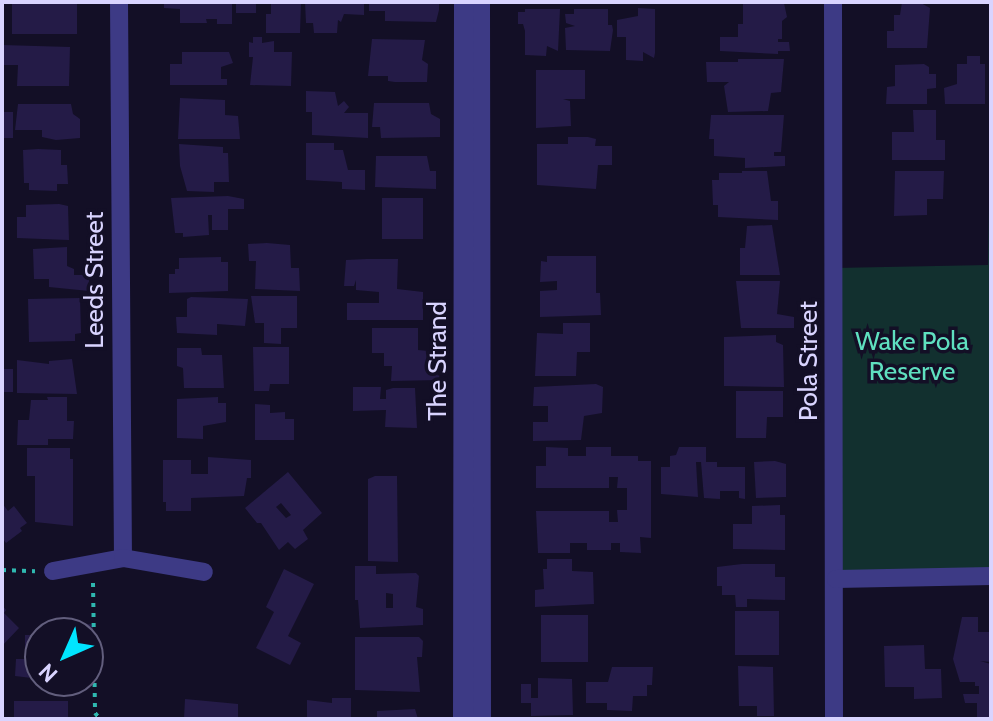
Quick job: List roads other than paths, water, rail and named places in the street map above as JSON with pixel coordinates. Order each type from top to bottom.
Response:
[{"type":"street","name":"Leeds Street","points":[[119,2],[123,558]]},
{"type":"street","name":"The Strand","points":[[463,719],[464,2]]},
{"type":"street","name":"The Strand","points":[[480,2],[481,719]]},
{"type":"street","name":"Pola Street","points":[[833,2],[834,719]]},
{"type":"street","points":[[53,571],[123,558],[204,572]]},
{"type":"street","points":[[836,579],[991,576]]},
{"type":"park label","name":"Wake Pola Reserve","points":[[912,357]]}]
